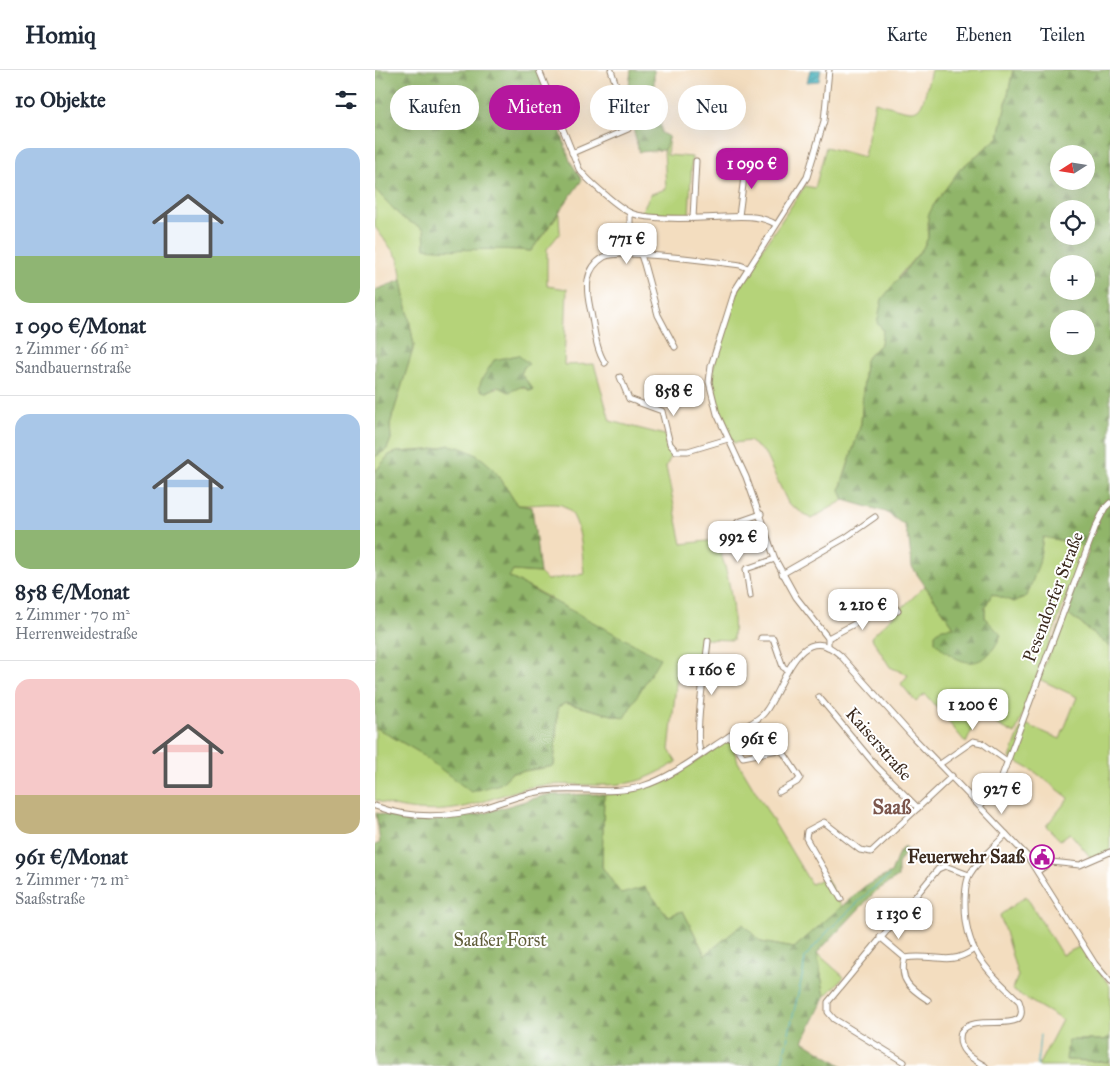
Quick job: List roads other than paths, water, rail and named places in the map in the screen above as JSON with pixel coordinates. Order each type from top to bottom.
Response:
[{"type":"street","points":[[539,70],[583,175],[630,213],[693,218],[739,216],[766,219],[775,224]]},
{"type":"street","points":[[572,152],[628,129],[630,126],[611,70]]},
{"type":"street","points":[[828,647],[828,638],[796,597],[775,559],[761,514],[714,404],[709,374],[731,298],[747,268],[764,246],[775,224],[798,194],[807,177],[824,121],[829,70]]},
{"type":"street","points":[[693,218],[696,161]]},
{"type":"street","points":[[739,216],[746,162]]},
{"type":"street","points":[[630,213],[629,223],[642,256],[658,315],[675,347]]},
{"type":"street","points":[[605,363],[599,348],[586,282],[603,258],[616,254],[740,265],[747,268]]},
{"type":"street","points":[[621,377],[629,399],[662,411],[670,444],[676,451],[700,448],[729,439]]},
{"type":"street","name":"Pesendorfer Straße","points":[[980,806],[997,786],[1095,528],[1105,508],[1110,504]]},
{"type":"street","points":[[738,522],[761,514]]},
{"type":"street","points":[[782,574],[850,535],[875,517]]},
{"type":"street","points":[[750,596],[745,570],[775,559]]},
{"type":"street","points":[[828,638],[890,605],[894,605],[899,611]]},
{"type":"street","points":[[761,638],[773,638],[783,667],[788,670]]},
{"type":"street","points":[[701,754],[698,733],[708,641]]},
{"type":"street","points":[[375,806],[413,815],[444,816],[472,811],[546,790],[627,790],[662,778],[763,714],[795,657],[805,649],[816,646],[828,647],[840,655],[1038,871],[1095,964],[1110,982]]},
{"type":"street","name":"Kaiserstraße","points":[[819,698],[877,767],[918,808]]},
{"type":"street","points":[[729,736],[743,757],[778,750],[783,752],[800,778],[797,782],[779,792]]},
{"type":"street","points":[[940,764],[973,741],[982,743],[1007,761]]},
{"type":"street","points":[[841,899],[806,833],[824,822],[860,850],[868,853],[951,776]]},
{"type":"street","points":[[985,1066],[964,1052],[960,1042],[961,1032],[972,1023],[1007,1024],[1015,1022],[1021,1015],[1021,1006],[989,972],[973,950],[967,935],[965,900],[969,875],[1006,834]]},
{"type":"street","points":[[1038,871],[1051,862],[1074,865],[1086,864],[1110,852]]},
{"type":"street","points":[[904,1062],[834,1019],[827,1008],[830,997],[941,866],[969,875]]},
{"type":"street","points":[[881,937],[905,958],[923,956],[953,960],[964,957],[973,950]]},
{"type":"street","points":[[905,958],[902,971],[905,982],[928,1000]]},
{"type":"water","points":[[810,70],[821,70],[819,81],[807,82]]},
{"type":"waterway","points":[[781,1066],[805,957],[830,929],[871,890],[889,876]]},
{"type":"waterway","points":[[1037,1066],[1040,1035]]},
{"type":"place","name":"Feuerwehr Saaß","points":[[1042,857]]},
{"type":"district","name":"Saaß","points":[[892,807]]},
{"type":"park label","name":"Saaßer Forst","points":[[500,940]]}]
